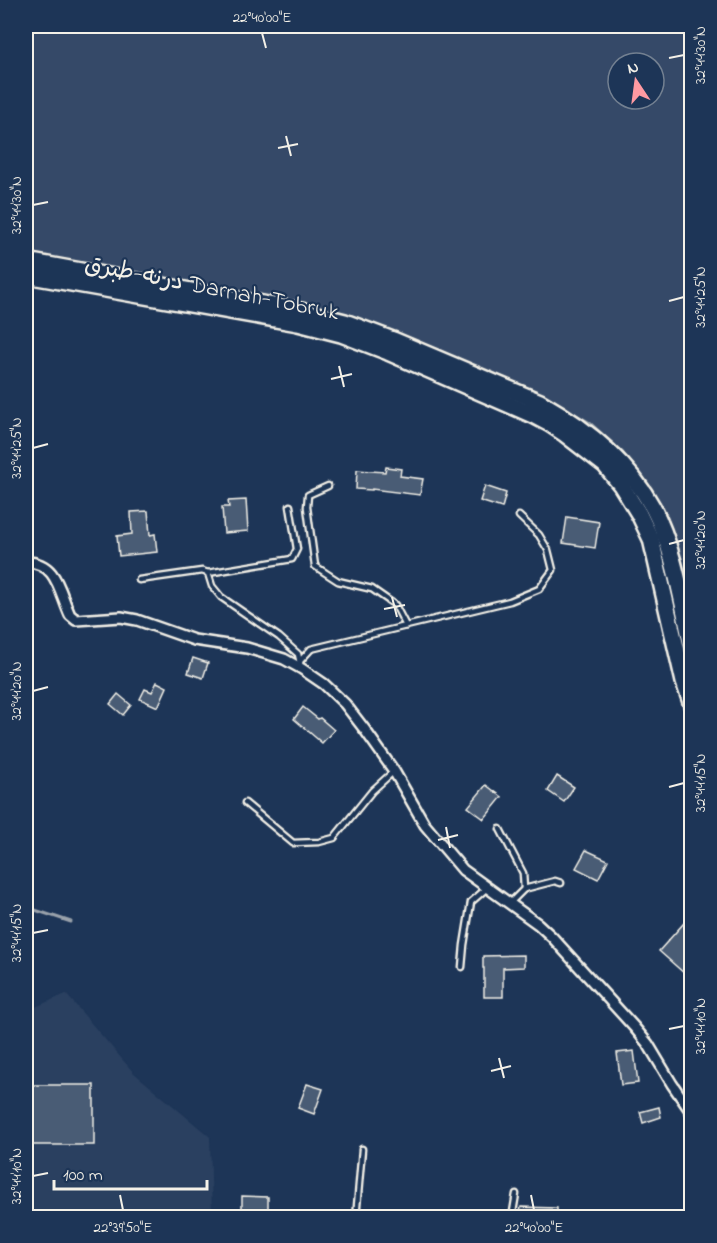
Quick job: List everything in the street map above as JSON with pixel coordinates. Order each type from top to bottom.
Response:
[{"type":"highway","name":"درنه-طبرق Darnah-Tobruk","points":[[26,261],[301,311],[345,322],[508,388],[558,412],[615,458],[634,480],[653,508],[674,570],[692,646]]},
{"type":"highway","name":"درنه-طبرق Darnah-Tobruk","points":[[26,275],[298,323],[341,334],[388,352],[550,424],[605,465],[639,514],[651,539],[684,682],[692,705]]},
{"type":"street","points":[[26,562],[40,563],[52,573],[70,615],[76,620],[121,617],[137,620],[194,640],[247,648],[301,665],[324,684],[345,704],[394,771],[425,825],[463,870],[538,924],[552,937],[648,1044],[692,1113]]},
{"type":"lane","points":[[328,486],[308,495],[307,507],[315,566],[338,581],[372,589],[395,606],[405,626]]},
{"type":"lane","points":[[139,580],[202,571],[208,573],[292,559],[297,549],[291,506]]},
{"type":"lane","points":[[301,665],[311,649],[510,601],[539,589],[553,570],[548,550],[539,535],[519,516]]},
{"type":"lane","points":[[208,573],[212,586],[220,597],[279,637],[298,654],[301,665]]},
{"type":"lane","points":[[245,803],[293,843],[320,843],[334,838],[372,791],[394,771]]},
{"type":"lane","points":[[500,829],[523,873],[524,889]]},
{"type":"lane","points":[[509,904],[524,889],[555,881],[561,883]]},
{"type":"lane","points":[[462,967],[471,902],[487,888]]},
{"type":"lane","points":[[356,1218],[362,1149]]},
{"type":"lane","points":[[512,1218],[516,1194]]},
{"type":"shaded area","points":[[26,26],[691,26],[691,632],[652,493],[623,452],[590,422],[556,402],[388,335],[26,257]]},
{"type":"shaded area","points":[[66,994],[134,1073],[210,1137],[212,1217],[26,1218],[26,1011]]},
{"type":"building","points":[[386,467],[401,469],[400,476],[423,479],[420,495],[356,489],[357,470],[385,472]]},
{"type":"building","points":[[485,486],[506,493],[502,508],[480,501]]},
{"type":"building","points":[[246,500],[248,531],[224,533],[222,507],[229,507],[228,501]]},
{"type":"building","points":[[148,511],[150,535],[155,534],[157,552],[119,556],[117,536],[132,534],[131,512]]},
{"type":"building","points":[[567,517],[599,522],[595,548],[563,543]]},
{"type":"building","points":[[193,658],[208,663],[203,678],[188,673]]},
{"type":"building","points":[[157,682],[167,687],[158,707],[140,699],[145,689],[152,692]]},
{"type":"building","points":[[118,694],[131,705],[123,715],[110,704]]},
{"type":"building","points":[[303,707],[334,730],[322,743],[294,719]]},
{"type":"building","points":[[557,776],[574,787],[564,802],[548,791]]},
{"type":"building","points":[[486,785],[502,797],[484,819],[468,807]]},
{"type":"building","points":[[586,850],[608,860],[598,879],[576,868]]},
{"type":"building","points":[[692,914],[692,967],[685,974],[659,951]]},
{"type":"building","points":[[524,955],[524,967],[503,968],[503,997],[484,997],[483,956]]},
{"type":"building","points":[[634,1051],[638,1083],[621,1085],[617,1053]]},
{"type":"building","points":[[307,1084],[323,1089],[314,1114],[298,1108]]},
{"type":"building","points":[[26,1085],[94,1085],[94,1145],[26,1145]]},
{"type":"building","points":[[659,1107],[661,1117],[643,1123],[640,1112]]},
{"type":"building","points":[[242,1196],[268,1197],[268,1209],[242,1209]]},
{"type":"building","points":[[521,1207],[557,1208],[557,1218],[519,1218]]},
{"type":"waterway","points":[[26,907],[71,922]]}]
